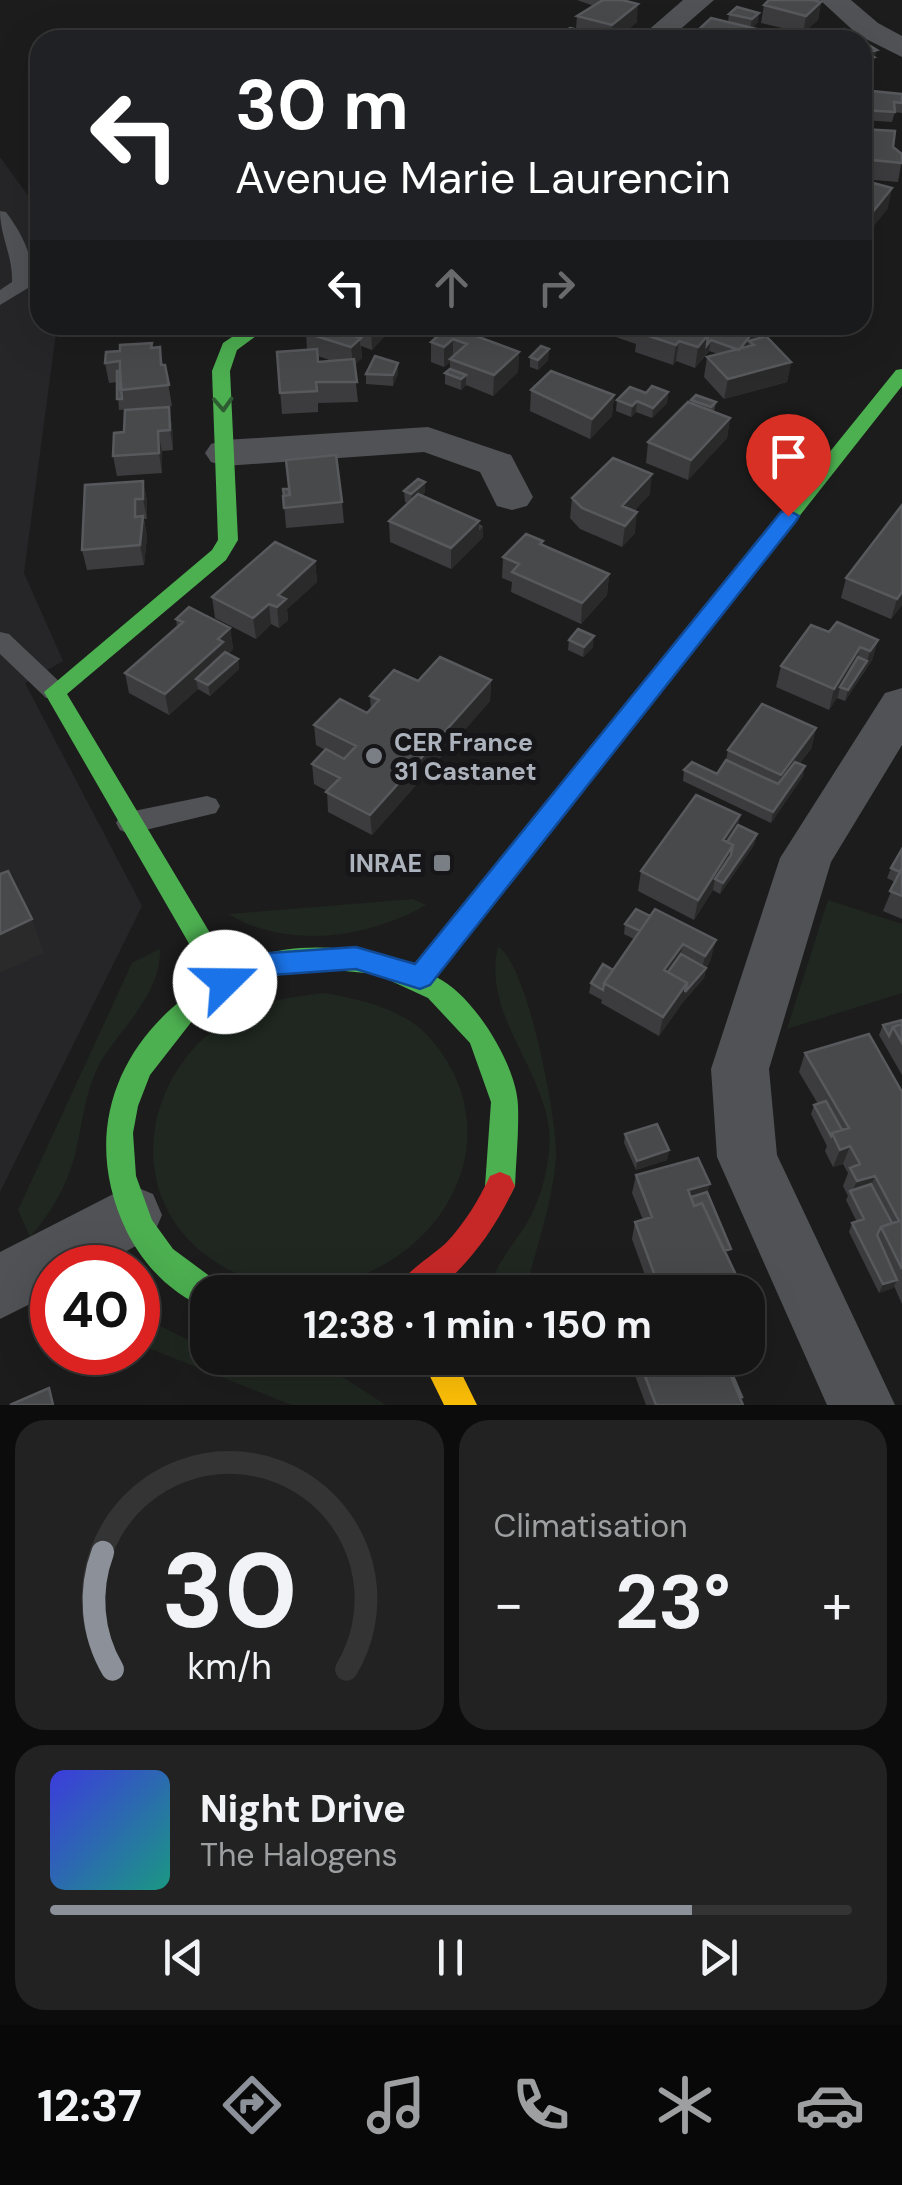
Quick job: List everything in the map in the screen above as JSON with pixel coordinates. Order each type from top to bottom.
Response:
[{"type":"street","points":[[663,30],[700,0]]},
{"type":"street","points":[[834,0],[871,30]]},
{"type":"street","points":[[872,30],[902,48]]},
{"type":"street","points":[[225,982],[55,692],[219,555],[228,540],[221,371],[229,348],[248,335]]},
{"type":"street","points":[[420,977],[902,374]]},
{"type":"street","points":[[226,453],[428,439],[497,464],[512,498]]},
{"type":"street","points":[[861,1405],[747,1157],[740,1114],[740,1069],[806,858],[902,705]]},
{"type":"street","points":[[190,1287],[144,1242],[131,1214],[116,1139],[133,1075],[163,1029],[192,1002],[225,982],[269,964],[356,958],[420,977],[462,1009],[496,1056],[510,1116],[510,1151],[486,1218],[448,1264],[433,1275]]},
{"type":"street","points":[[0,1286],[131,1214]]},
{"type":"street","points":[[446,1375],[460,1405]]},
{"type":"lane","points":[[0,216],[17,238],[22,273],[21,284],[0,298]]},
{"type":"lane","points":[[0,640],[55,692]]},
{"type":"lane","points":[[129,823],[207,806]]},
{"type":"shaded area","points":[[0,157],[30,198],[30,335],[56,335],[24,573],[63,661],[25,683],[142,906],[0,1192]]},
{"type":"shaded area","points":[[413,899],[426,905],[379,925],[328,935],[276,932],[228,914]]},
{"type":"shaded area","points":[[828,900],[902,924],[902,993],[787,1029]]},
{"type":"shaded area","points":[[498,947],[509,959],[530,1010],[555,1139],[551,1191],[530,1275],[495,1275],[536,1205],[547,1166],[549,1129],[536,1084],[505,1017],[495,971]]},
{"type":"shaded area","points":[[160,949],[155,980],[148,994],[103,1058],[92,1081],[63,1188],[30,1237],[18,1210],[132,963]]},
{"type":"shaded area","points":[[325,993],[390,1010],[410,1021],[440,1051],[453,1072],[466,1111],[466,1150],[456,1187],[436,1220],[409,1247],[376,1269],[359,1275],[242,1275],[196,1247],[173,1220],[159,1190],[153,1158],[155,1126],[165,1094],[181,1065],[203,1039],[231,1018],[253,1007]]},
{"type":"shaded area","points":[[160,1326],[190,1341],[190,1365],[160,1353]]},
{"type":"shaded area","points":[[216,1375],[337,1375],[386,1405],[292,1405]]},
{"type":"building","points":[[603,0],[638,4],[612,25],[577,16]]},
{"type":"building","points":[[769,0],[821,2],[806,16],[764,5]]},
{"type":"building","points":[[737,7],[759,13],[752,19],[729,14]]},
{"type":"building","points":[[711,18],[761,30],[698,30]]},
{"type":"building","points":[[872,91],[902,94],[902,103],[894,102],[895,112],[872,111]]},
{"type":"building","points":[[872,130],[895,131],[893,147],[902,154],[902,163],[872,160]]},
{"type":"building","points":[[872,183],[892,188],[872,213]]},
{"type":"building","points":[[312,335],[361,338],[351,347]]},
{"type":"building","points":[[439,335],[473,335],[519,352],[494,375],[450,359],[467,344],[453,339],[444,347],[431,342]]},
{"type":"building","points":[[646,335],[708,335],[698,347],[679,341],[676,345]]},
{"type":"building","points":[[708,335],[751,335],[739,350],[711,340],[707,345]]},
{"type":"building","points":[[766,336],[791,362],[728,379],[707,357],[754,345],[749,341]]},
{"type":"building","points":[[152,343],[151,348],[160,347],[161,365],[165,365],[169,385],[120,390],[120,361],[105,363],[106,352],[120,351],[120,345]]},
{"type":"building","points":[[541,346],[549,349],[538,360],[530,357]]},
{"type":"building","points":[[317,349],[318,362],[354,359],[357,382],[316,382],[317,391],[280,393],[277,352]]},
{"type":"building","points":[[375,356],[398,363],[393,375],[366,374]]},
{"type":"building","points":[[450,369],[466,375],[461,379],[445,373]]},
{"type":"building","points":[[120,371],[122,399],[117,399]]},
{"type":"building","points":[[551,371],[614,395],[592,419],[531,390]]},
{"type":"building","points":[[652,386],[668,392],[653,408],[637,401],[632,406],[617,400],[630,387],[646,393]]},
{"type":"building","points":[[696,395],[716,402],[711,407],[691,400]]},
{"type":"building","points":[[688,402],[730,418],[691,460],[648,442]]},
{"type":"building","points":[[169,407],[170,430],[158,431],[159,453],[113,456],[114,433],[124,432],[125,410]]},
{"type":"building","points":[[336,455],[342,502],[284,508],[283,496],[290,495],[286,460]]},
{"type":"building","points":[[613,458],[652,474],[622,506],[637,512],[625,526],[582,508],[572,498]]},
{"type":"building","points":[[418,479],[425,482],[411,494],[404,491]]},
{"type":"building","points":[[143,481],[143,499],[135,499],[135,517],[143,516],[140,545],[82,550],[85,485]]},
{"type":"building","points":[[418,494],[479,521],[451,548],[389,521]]},
{"type":"building","points":[[902,505],[902,592],[897,599],[846,578]]},
{"type":"building","points":[[526,534],[609,574],[582,603],[512,572],[519,564],[503,557]]},
{"type":"building","points":[[275,542],[315,561],[278,595],[286,599],[277,607],[269,604],[253,618],[212,597]]},
{"type":"building","points":[[189,607],[230,628],[218,639],[223,642],[165,694],[125,673],[183,622],[176,619]]},
{"type":"building","points":[[837,622],[878,640],[870,651],[860,647],[834,689],[781,666],[811,625],[829,632]]},
{"type":"building","points":[[578,629],[594,636],[584,647],[569,640]]},
{"type":"building","points":[[225,652],[238,659],[208,685],[196,679]]},
{"type":"building","points":[[440,657],[491,680],[370,815],[326,792],[340,778],[312,764],[326,749],[344,759],[356,746],[314,725],[340,699],[367,713],[379,700],[370,696],[394,670],[418,681]]},
{"type":"building","points":[[858,657],[867,661],[848,690],[840,687]]},
{"type":"building","points":[[762,704],[816,728],[781,775],[728,750]]},
{"type":"building","points":[[726,760],[778,784],[795,762],[805,766],[773,812],[684,770],[692,762],[717,774]]},
{"type":"building","points":[[696,795],[740,815],[723,840],[733,845],[698,900],[641,871]]},
{"type":"building","points":[[738,825],[757,834],[723,883],[715,879],[731,855],[733,845],[727,842]]},
{"type":"building","points":[[902,849],[902,868],[900,872],[891,868]]},
{"type":"building","points":[[902,868],[902,896],[890,891]]},
{"type":"building","points":[[8,871],[32,919],[0,934],[0,874]]},
{"type":"building","points":[[636,909],[650,916],[640,931],[625,924]]},
{"type":"building","points":[[655,909],[716,940],[705,956],[683,944],[664,970],[687,983],[663,1017],[604,983]]},
{"type":"building","points":[[681,954],[706,968],[685,992],[687,983],[668,972]]},
{"type":"building","points":[[603,964],[613,970],[603,990],[591,983]]},
{"type":"building","points":[[902,1020],[902,1024],[893,1027],[889,1036],[883,1025]]},
{"type":"building","points":[[902,1024],[902,1043],[893,1027]]},
{"type":"building","points":[[869,1034],[902,1092],[902,1269],[881,1227],[899,1221],[875,1176],[857,1181],[850,1168],[860,1164],[850,1146],[840,1150],[832,1133],[849,1128],[805,1053]]},
{"type":"building","points":[[826,1101],[842,1130],[831,1136],[814,1105]]},
{"type":"building","points":[[657,1124],[669,1150],[637,1161],[625,1134]]},
{"type":"building","points":[[698,1158],[710,1184],[688,1190],[694,1206],[702,1203],[736,1275],[655,1275],[635,1222],[652,1217],[636,1175]]},
{"type":"building","points":[[871,1184],[892,1223],[881,1227],[877,1235],[897,1280],[883,1284],[852,1223],[864,1219],[850,1191]]},
{"type":"building","points":[[707,1192],[731,1249],[724,1251],[702,1203],[694,1206],[691,1197]]},
{"type":"building","points":[[645,1375],[730,1375],[743,1405],[656,1405]]},
{"type":"building","points":[[49,1388],[53,1405],[10,1405]]},
{"type":"traffic: fast","points":[[225,982],[55,692],[219,555],[228,540],[221,371],[229,347],[247,335]]},
{"type":"traffic: fast","points":[[420,977],[902,374]]},
{"type":"traffic: fast","points":[[190,1283],[163,1259],[141,1230],[122,1176],[119,1133],[128,1092],[140,1066],[187,1008],[247,972],[313,957],[378,963],[437,990],[481,1036],[504,1102],[500,1186]]},
{"type":"traffic: slow","points":[[446,1375],[461,1405]]},
{"type":"traffic: jam","points":[[432,1275],[484,1218],[500,1186]]},
{"type":"place","name":"CER France 31 Castanet","points":[[374,756]]},
{"type":"place","name":"INRAE","points":[[442,863]]},
{"type":"route","points":[[225,982],[269,964],[356,958],[420,977],[788,516]]}]
